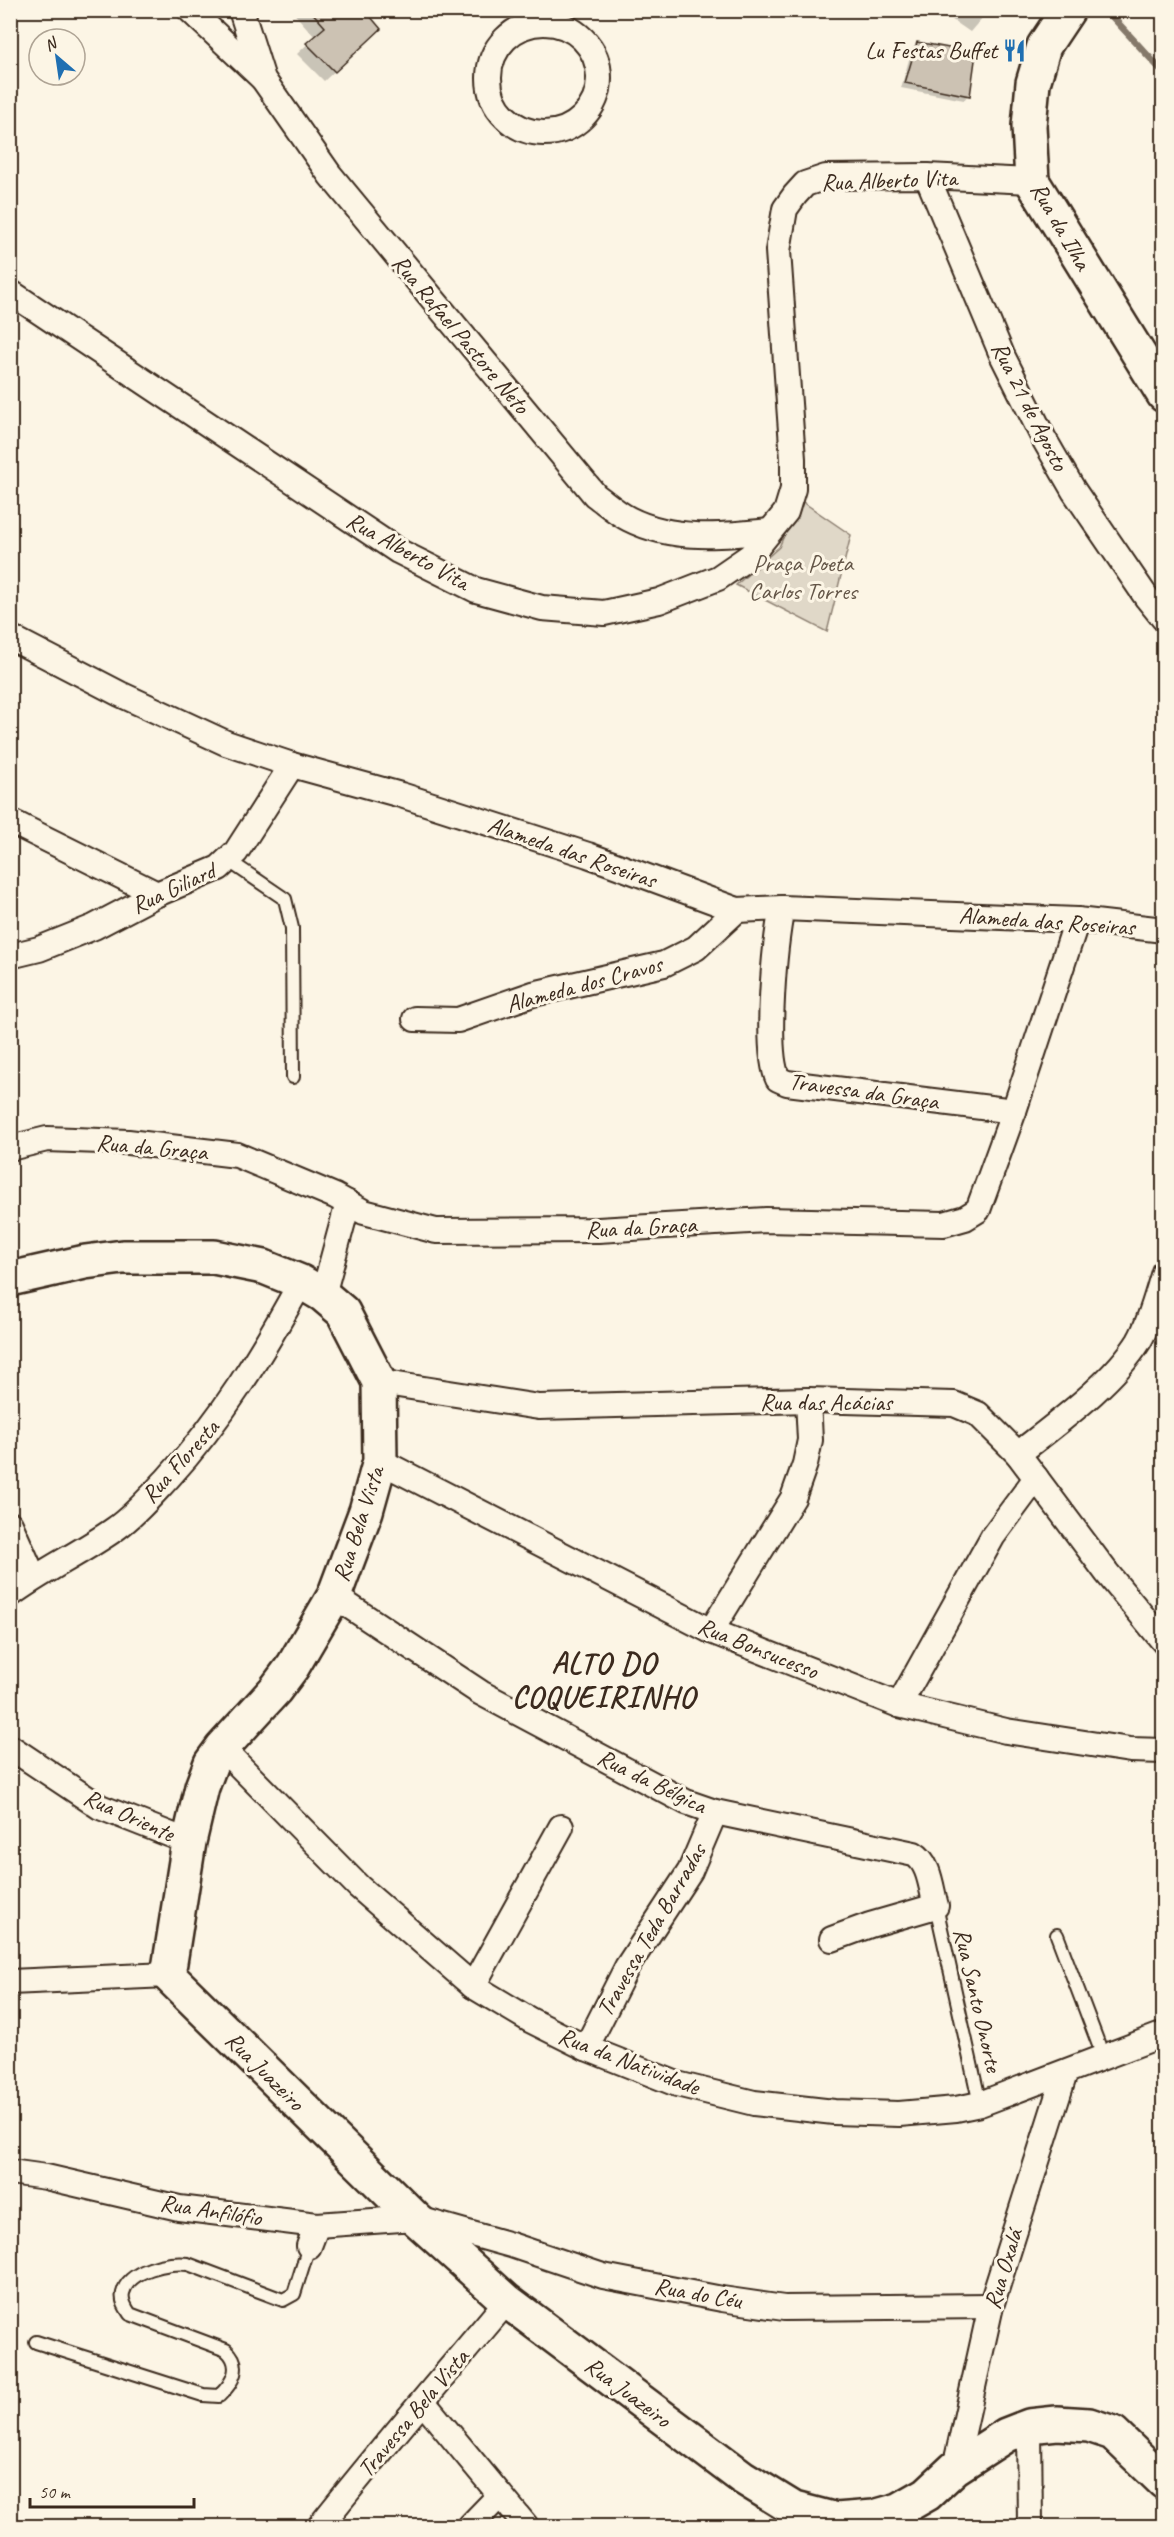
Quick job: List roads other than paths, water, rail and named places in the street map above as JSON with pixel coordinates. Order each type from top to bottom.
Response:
[{"type":"main road","name":"Rua da Ilha","points":[[1064,16],[1044,46],[1033,83],[1029,126],[1032,181],[1164,395]]},
{"type":"main road","name":"Rua Bela Vista","points":[[10,1279],[86,1262],[123,1257],[214,1257],[264,1267],[312,1288],[343,1312],[379,1382],[380,1461],[366,1511],[334,1596],[293,1666],[211,1763],[202,1787],[189,1842],[168,1975]]},
{"type":"main road","name":"Rua Juazeiro","points":[[168,1975],[415,2218],[507,2301],[742,2477],[794,2509],[836,2520],[874,2517],[899,2510],[927,2494],[955,2468],[1006,2435],[1029,2426],[1057,2422],[1078,2424],[1113,2433],[1164,2482]]},
{"type":"street","points":[[190,10],[263,79]]},
{"type":"street","name":"Rua Rafael Pastore Neto","points":[[241,10],[263,79],[330,175],[595,495],[629,519],[665,532],[718,537],[770,531]]},
{"type":"street","points":[[540,17],[576,32],[589,45],[597,62],[600,80],[596,98],[587,113],[573,125],[556,132],[537,133],[520,128],[505,118],[494,103],[489,86],[490,67],[496,50],[508,36],[540,17]]},
{"type":"street","name":"Rua Alberto Vita","points":[[10,292],[398,551],[476,590],[542,608],[604,613],[658,601],[718,578],[750,556],[786,512],[793,489],[778,251],[785,209],[805,184],[826,177],[927,176],[1032,181]]},
{"type":"street","name":"Rua 21 de Agosto","points":[[927,176],[1002,355],[1044,439],[1074,491],[1147,598],[1164,619]]},
{"type":"street","name":"Alameda das Roseiras","points":[[10,638],[120,694],[226,743],[292,765],[401,795],[588,855],[737,910],[782,908],[1077,920],[1164,930]]},
{"type":"street","name":"Rua Giliard","points":[[10,956],[39,949],[94,927],[157,894],[219,868],[229,861],[292,765]]},
{"type":"street","points":[[10,821],[157,894]]},
{"type":"street","name":"Travessa da Graça","points":[[782,908],[775,940],[771,1059],[778,1079],[787,1083],[1014,1112]]},
{"type":"street","name":"Alameda dos Cravos","points":[[415,1019],[458,1020],[533,994],[664,964],[696,948],[737,910]]},
{"type":"street","name":"Rua da Graça","points":[[10,1148],[47,1139],[128,1142],[237,1155],[335,1196],[364,1212],[436,1231],[598,1230],[766,1220],[944,1224],[965,1218],[978,1210],[1014,1112],[1077,920]]},
{"type":"street","name":"Rua Floresta","points":[[10,1595],[34,1578],[79,1554],[117,1528],[154,1495],[182,1464],[223,1413],[272,1336],[312,1288],[348,1203]]},
{"type":"street","points":[[1018,1454],[1074,1409],[1126,1359],[1158,1317],[1164,1272]]},
{"type":"street","name":"Rua das Acácias","points":[[379,1382],[539,1407],[808,1400],[954,1404],[978,1414],[1018,1454],[1107,1573],[1164,1642]]},
{"type":"street","points":[[711,1631],[793,1498],[805,1464],[810,1440],[808,1400]]},
{"type":"street","name":"Rua Bonsucesso","points":[[380,1461],[711,1631],[899,1705],[1006,1731],[1130,1750],[1164,1751]]},
{"type":"street","points":[[899,1705],[993,1536],[1036,1478]]},
{"type":"street","points":[[10,1524],[34,1578]]},
{"type":"street","name":"Rua da Bélgica","points":[[334,1596],[481,1693],[686,1802],[715,1812],[920,1857],[925,1865],[936,1906]]},
{"type":"street","name":"Rua Oriente","points":[[10,1747],[100,1807],[189,1842]]},
{"type":"street","name":"Rua da Natividade","points":[[222,1748],[359,1887],[473,1986],[530,2020],[586,2048],[677,2084],[754,2103],[834,2112],[899,2114],[980,2104],[1164,2034]]},
{"type":"street","name":"Travessa Teda Barradas","points":[[586,2048],[627,1967],[690,1871],[715,1812]]},
{"type":"street","points":[[473,1986],[561,1827]]},
{"type":"street","points":[[832,1939],[870,1925],[936,1906]]},
{"type":"street","points":[[10,1982],[168,1975]]},
{"type":"street","name":"Rua Oxalá","points":[[955,2468],[991,2306],[1065,2073]]},
{"type":"street","name":"Rua Anfilófio","points":[[10,2172],[46,2177],[313,2236],[415,2218]]},
{"type":"street","name":"Rua do Céu","points":[[415,2218],[511,2245],[603,2276],[722,2299],[784,2308],[991,2306]]},
{"type":"street","name":"Travessa Bela Vista","points":[[320,2526],[380,2450],[507,2301]]},
{"type":"street","points":[[423,2402],[526,2526]]},
{"type":"street","points":[[1029,2426],[1030,2526]]},
{"type":"street","points":[[470,2526],[500,2495]]},
{"type":"lane","points":[[229,861],[280,894],[287,905],[292,928],[293,1077]]},
{"type":"lane","name":"Rua Santo Onorte","points":[[936,1906],[980,2104]]},
{"type":"lane","points":[[1058,1935],[1103,2056]]},
{"type":"lane","points":[[36,2342],[203,2395],[219,2397],[230,2386],[235,2374],[236,2364],[232,2356],[226,2350],[130,2314],[123,2304],[123,2292],[129,2283],[148,2269],[176,2262],[188,2264],[283,2300],[294,2294],[313,2236]]},
{"type":"waterway","points":[[1106,10],[1164,73]]},
{"type":"place","name":"Lu Festas Buffet","points":[[1015,50]]},
{"type":"district","name":"ALTO DO COQUEIRINHO","points":[[604,1680]]},
{"type":"park label","name":"Praça Poeta Carlos Torres","points":[[803,577]]}]
